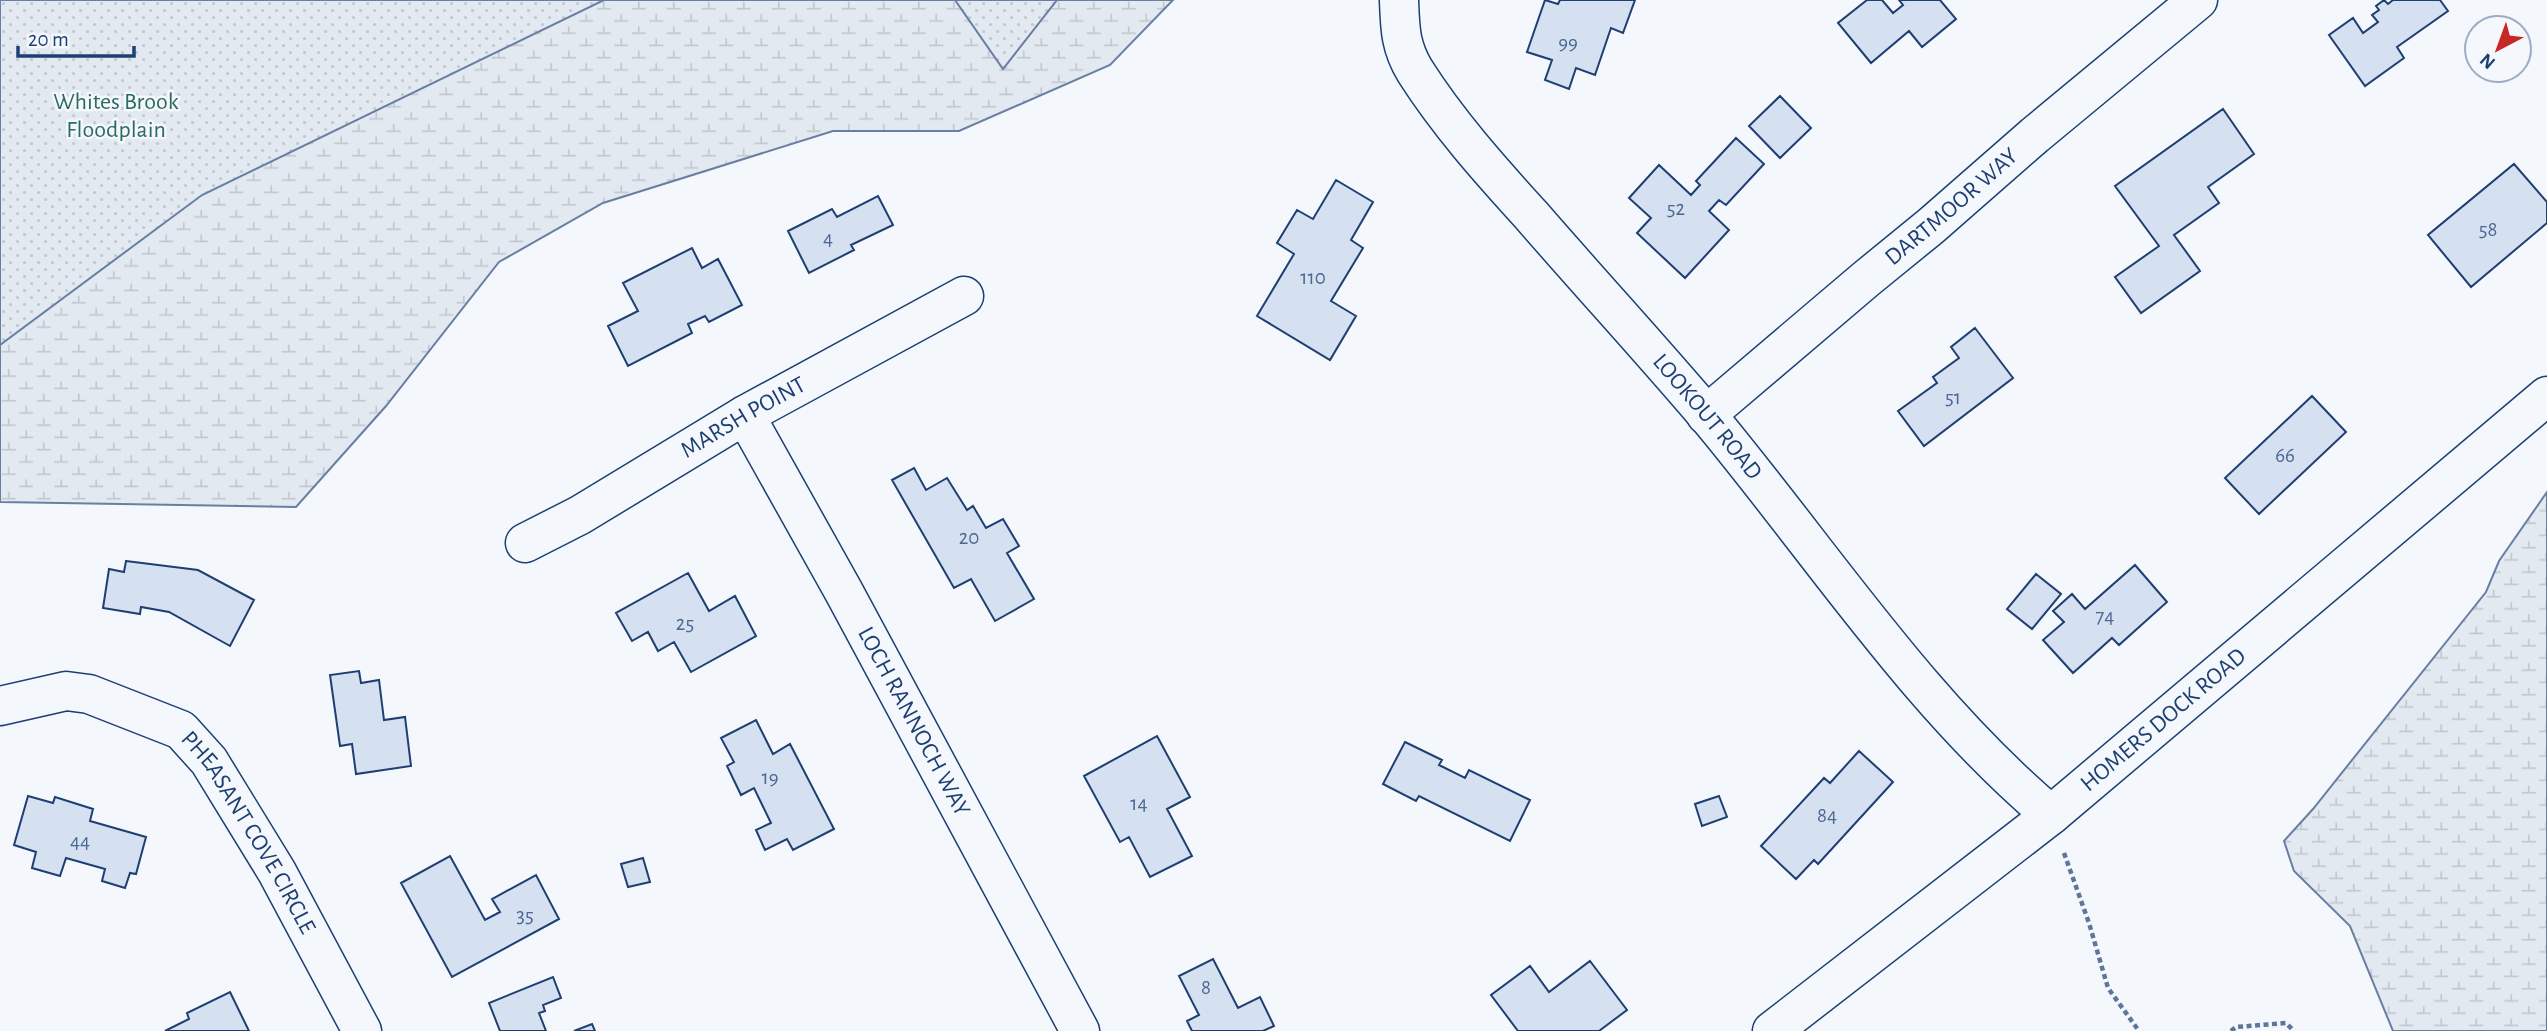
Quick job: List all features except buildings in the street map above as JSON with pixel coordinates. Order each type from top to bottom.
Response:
[{"type":"street","name":"LOOKOUT ROAD","points":[[1399,0],[1401,42],[1437,103],[1507,188],[1706,415],[1906,668],[2007,778],[2051,816]]},
{"type":"street","name":"DARTMOOR WAY","points":[[1706,415],[2198,0]]},
{"type":"street","name":"MARSH POINT","points":[[525,543],[580,515],[745,415],[964,296]]},
{"type":"street","name":"HOMERS DOCK ROAD","points":[[1772,1031],[2051,816],[2547,396]]},
{"type":"street","name":"LOCH RANNOCH WAY","points":[[745,415],[844,592],[1080,1031]]},
{"type":"street","name":"PHEASANT COVE CIRCLE","points":[[0,706],[66,691],[89,694],[181,730],[209,761],[270,861],[362,1031]]},
{"type":"path","points":[[2051,816],[2089,923],[2108,988],[2139,1031]]},
{"type":"path","points":[[2231,1031],[2236,1027],[2286,1023],[2294,1031]]},
{"type":"green space","points":[[0,0],[1173,0],[1110,65],[959,131],[833,131],[603,203],[499,262],[386,406],[296,507],[0,502]]},
{"type":"green space","name":"Whites Brook Floodplain","points":[[0,0],[604,0],[202,195],[0,345]]},
{"type":"green space","points":[[955,0],[1057,0],[1003,69]]},
{"type":"green space","points":[[2547,492],[2547,1031],[2393,1031],[2350,926],[2294,871],[2284,841],[2313,809],[2486,592],[2499,561]]}]
